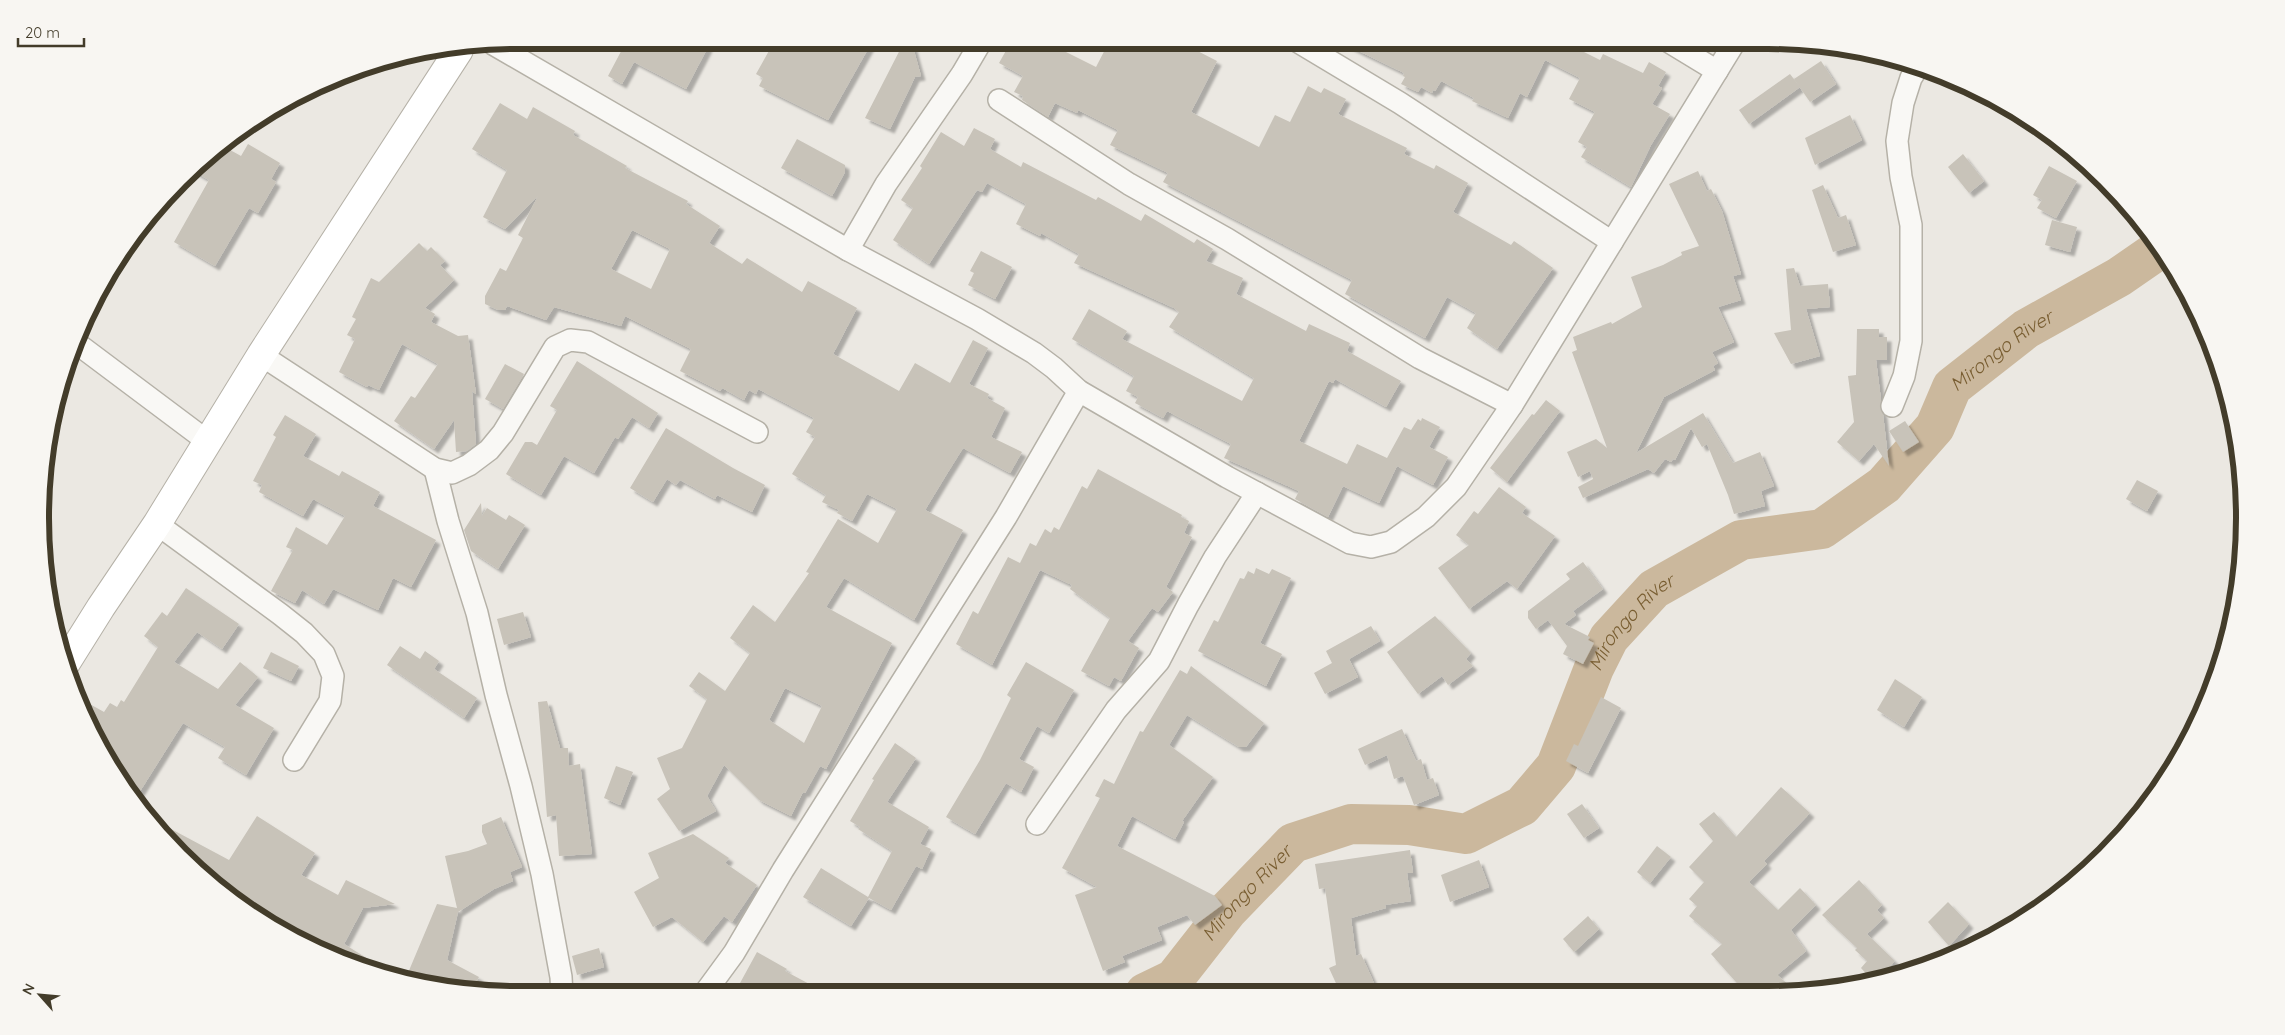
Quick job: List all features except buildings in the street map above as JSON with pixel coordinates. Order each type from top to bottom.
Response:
[{"type":"main road","points":[[70,656],[157,524],[261,355],[456,53]]},
{"type":"street","points":[[503,49],[848,250],[977,319],[1034,353],[1079,391],[1257,493],[1350,543],[1371,547],[1392,542],[1426,517],[1456,487],[1512,405],[1730,49]]},
{"type":"street","points":[[848,250],[886,184],[962,74],[977,49]]},
{"type":"street","points":[[1310,49],[1400,103],[1612,242]]},
{"type":"street","points":[[1681,49],[1717,71]]},
{"type":"street","points":[[1892,406],[1904,376],[1911,340],[1911,225],[1901,177],[1897,141],[1903,103],[1914,73]]},
{"type":"street","points":[[1000,100],[1129,184],[1227,238],[1420,358],[1512,405]]},
{"type":"street","points":[[261,355],[435,469],[452,473],[469,465],[489,450],[503,433],[555,347],[570,340],[588,342],[757,432]]},
{"type":"street","points":[[81,347],[207,441]]},
{"type":"street","points":[[710,986],[734,953],[783,870],[1006,517],[1079,391]]},
{"type":"street","points":[[435,469],[448,521],[477,614],[496,695],[524,795],[542,874],[561,986]]},
{"type":"street","points":[[1037,824],[1116,710],[1160,661],[1206,573],[1257,493]]},
{"type":"street","points":[[157,524],[280,614],[304,633],[324,654],[333,676],[330,700],[294,760]]},
{"type":"waterway","name":"Mirongo River","points":[[1160,986],[1174,979],[1228,910],[1293,843],[1351,824],[1409,825],[1466,834],[1522,806],[1556,766],[1594,668],[1609,638],[1654,589],[1741,540],[1822,529],[1884,485],[1935,427],[1952,387],[2026,329],[2119,277],[2154,253]]}]
